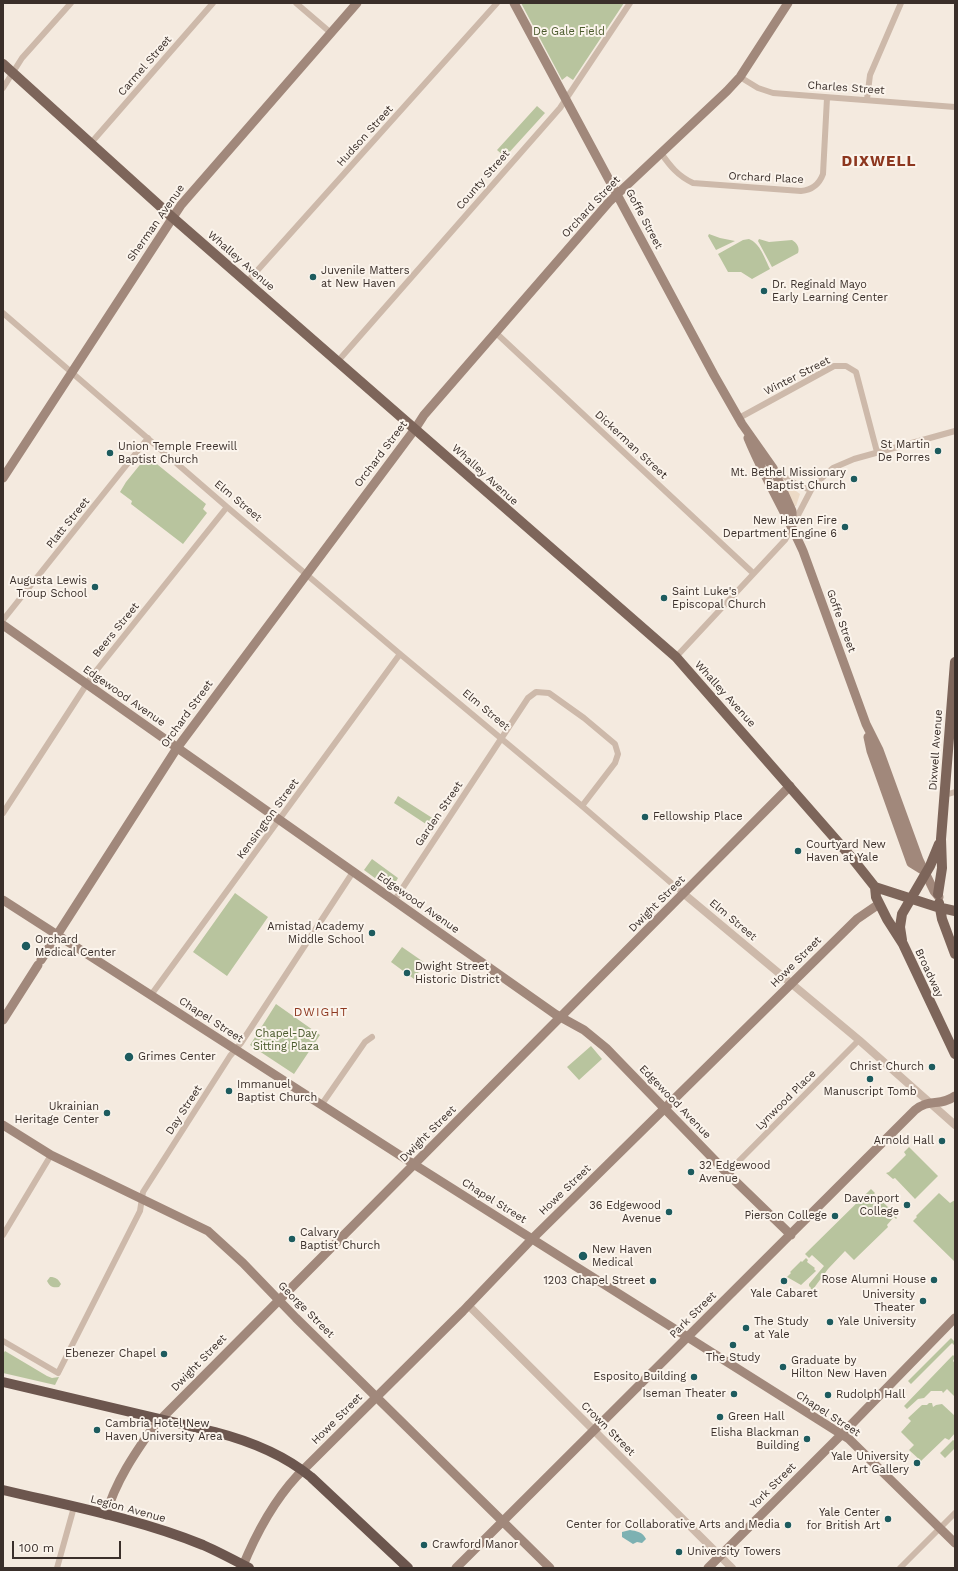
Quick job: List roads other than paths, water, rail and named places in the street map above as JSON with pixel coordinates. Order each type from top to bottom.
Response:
[{"type":"highway","points":[[3,1382],[216,1432],[248,1442],[281,1456],[303,1470],[408,1568]]},
{"type":"highway","name":"Legion Avenue","points":[[3,1490],[106,1515],[179,1536],[203,1545],[245,1567]]},
{"type":"main road","name":"Sherman Avenue","points":[[4,475],[172,217],[206,175],[357,3]]},
{"type":"main road","name":"Goffe Street","points":[[514,3],[646,250],[740,421],[758,464],[792,527],[803,551],[866,724],[879,750],[919,860],[926,872],[934,892],[938,896]]},
{"type":"main road","name":"Orchard Street","points":[[3,1020],[177,748],[424,415],[617,194],[727,91],[740,76],[788,3]]},
{"type":"main road","name":"Whalley Avenue","points":[[3,64],[172,217],[676,657],[790,786],[875,887],[876,897],[879,904],[903,944]]},
{"type":"main road","name":"Goffe Street","points":[[740,421],[773,468],[792,511],[792,527]]},
{"type":"main road","name":"Edgewood Avenue","points":[[3,624],[561,1018],[584,1030],[606,1048],[727,1173],[791,1235]]},
{"type":"main road","name":"Dixwell Avenue","points":[[938,896],[942,868],[941,838],[955,662]]},
{"type":"main road","name":"Dwight Street","points":[[106,1515],[112,1494],[143,1441],[161,1419],[790,786]]},
{"type":"main road","name":"Dixwell Avenue","points":[[903,944],[900,920],[902,914],[930,866],[941,838]]},
{"type":"main road","points":[[875,887],[940,908],[955,911]]},
{"type":"main road","points":[[938,896],[942,919],[955,954]]},
{"type":"main road","name":"Chapel Street","points":[[3,900],[415,1165],[849,1439],[955,1543]]},
{"type":"main road","name":"Howe Street","points":[[245,1567],[257,1535],[281,1495],[303,1470],[532,1239],[857,919],[879,904]]},
{"type":"main road","name":"Broadway","points":[[903,944],[955,1054]]},
{"type":"main road","name":"Park Street","points":[[456,1568],[920,1105],[944,1102],[955,1096]]},
{"type":"main road","name":"George Street","points":[[3,1126],[51,1155],[208,1231],[243,1263],[550,1568]]},
{"type":"main road","name":"York Street","points":[[708,1568],[842,1435],[955,1318]]},
{"type":"street","points":[[3,88],[22,58],[71,3]]},
{"type":"street","name":"Carmel Street","points":[[91,143],[214,3]]},
{"type":"street","points":[[296,3],[331,33]]},
{"type":"street","name":"Hudson Street","points":[[247,282],[497,3]]},
{"type":"street","name":"County Street","points":[[338,361],[560,108],[630,3]]},
{"type":"street","points":[[867,99],[870,75],[901,3]]},
{"type":"street","name":"Charles Street","points":[[740,76],[758,88],[768,92],[827,98],[867,99],[955,107]]},
{"type":"street","name":"Orchard Place","points":[[661,153],[675,172],[693,183],[800,191],[811,189],[821,180],[823,174],[827,98]]},
{"type":"street","name":"Elm Street","points":[[3,313],[400,654],[502,738],[684,894],[859,1040],[955,1125]]},
{"type":"street","name":"Dickerman Street","points":[[495,332],[754,572]]},
{"type":"street","name":"Winter Street","points":[[740,421],[834,366],[846,366],[856,372],[877,452]]},
{"type":"street","points":[[676,657],[785,540],[811,490],[821,478],[833,468],[854,459],[877,452],[955,431]]},
{"type":"street","name":"Platt Street","points":[[3,620],[148,438]]},
{"type":"street","points":[[773,468],[799,486],[811,490]]},
{"type":"street","name":"Beers Street","points":[[3,813],[87,684],[227,506]]},
{"type":"street","name":"Kensington Street","points":[[151,995],[400,654]]},
{"type":"street","name":"Garden Street","points":[[394,901],[528,698],[536,692],[549,693],[584,718],[615,744],[618,754],[615,763],[582,806]]},
{"type":"street","points":[[945,795],[955,792]]},
{"type":"street","name":"Day Street","points":[[3,1341],[58,1373],[140,1211],[143,1192],[353,872]]},
{"type":"street","points":[[322,1104],[365,1042],[372,1037]]},
{"type":"street","name":"Lynwood Place","points":[[727,1173],[859,1040]]},
{"type":"street","points":[[3,1235],[51,1155]]},
{"type":"street","name":"Crown Street","points":[[468,1305],[732,1568]]},
{"type":"street","points":[[57,1568],[74,1507]]},
{"type":"street","points":[[900,1568],[955,1513]]},
{"type":"water","points":[[630,1530],[641,1533],[646,1539],[642,1543],[637,1542],[633,1544],[622,1537],[622,1532]]},
{"type":"place","name":"Juvenile Matters at New Haven","points":[[313,277]]},
{"type":"place","name":"Dr. Reginald Mayo Early Learning Center","points":[[764,291]]},
{"type":"place","name":"St Martin De Porres","points":[[938,451]]},
{"type":"place","name":"Union Temple Freewill Baptist Church","points":[[110,453]]},
{"type":"place","name":"Mt. Bethel Missionary Baptist Church","points":[[854,479]]},
{"type":"place","name":"New Haven Fire Department Engine 6","points":[[845,527]]},
{"type":"place","name":"Augusta Lewis Troup School","points":[[95,587]]},
{"type":"place","name":"Saint Luke's Episcopal Church","points":[[664,598]]},
{"type":"place","name":"Fellowship Place","points":[[645,817]]},
{"type":"place","name":"Courtyard New Haven at Yale","points":[[798,851]]},
{"type":"place","name":"Amistad Academy Middle School","points":[[372,933]]},
{"type":"place","name":"Orchard Medical Center","points":[[26,946]]},
{"type":"place","name":"Dwight Street Historic District","points":[[407,973]]},
{"type":"place","name":"Grimes Center","points":[[129,1057]]},
{"type":"place","name":"Christ Church","points":[[932,1067]]},
{"type":"place","name":"Manuscript Tomb","points":[[870,1079]]},
{"type":"place","name":"Immanuel Baptist Church","points":[[229,1091]]},
{"type":"place","name":"Ukrainian Heritage Center","points":[[107,1113]]},
{"type":"place","name":"Arnold Hall","points":[[942,1141]]},
{"type":"place","name":"32 Edgewood Avenue","points":[[691,1172]]},
{"type":"place","name":"Davenport College","points":[[907,1205]]},
{"type":"place","name":"36 Edgewood Avenue","points":[[669,1212]]},
{"type":"place","name":"Pierson College","points":[[835,1216]]},
{"type":"place","name":"Calvary Baptist Church","points":[[292,1239]]},
{"type":"place","name":"New Haven Medical","points":[[583,1256]]},
{"type":"place","name":"Rose Alumni House","points":[[934,1280]]},
{"type":"place","name":"1203 Chapel Street","points":[[653,1281]]},
{"type":"place","name":"Yale Cabaret","points":[[784,1281]]},
{"type":"place","name":"University Theater","points":[[923,1301]]},
{"type":"place","name":"Yale University","points":[[830,1322]]},
{"type":"place","name":"The Study at Yale","points":[[746,1328]]},
{"type":"place","name":"The Study","points":[[733,1345]]},
{"type":"place","name":"Ebenezer Chapel","points":[[164,1354]]},
{"type":"place","name":"Graduate by Hilton New Haven","points":[[783,1367]]},
{"type":"place","name":"Esposito Building","points":[[694,1377]]},
{"type":"place","name":"Iseman Theater","points":[[734,1394]]},
{"type":"place","name":"Rudolph Hall","points":[[828,1395]]},
{"type":"place","name":"Green Hall","points":[[720,1417]]},
{"type":"place","name":"Cambria Hotel New Haven University Area","points":[[97,1430]]},
{"type":"place","name":"Elisha Blackman Building","points":[[807,1439]]},
{"type":"place","name":"Yale University Art Gallery","points":[[917,1463]]},
{"type":"place","name":"Yale Center for British Art","points":[[888,1519]]},
{"type":"place","name":"Center for Collaborative Arts and Media","points":[[788,1525]]},
{"type":"place","name":"Crawford Manor","points":[[424,1545]]},
{"type":"place","name":"University Towers","points":[[679,1552]]},
{"type":"district","name":"DIXWELL","points":[[879,162]]},
{"type":"district","name":"DWIGHT","points":[[321,1012]]},
{"type":"park label","name":"De Gale Field","points":[[569,32]]},
{"type":"park label","name":"Chapel-Day Sitting Plaza","points":[[286,1040]]}]
